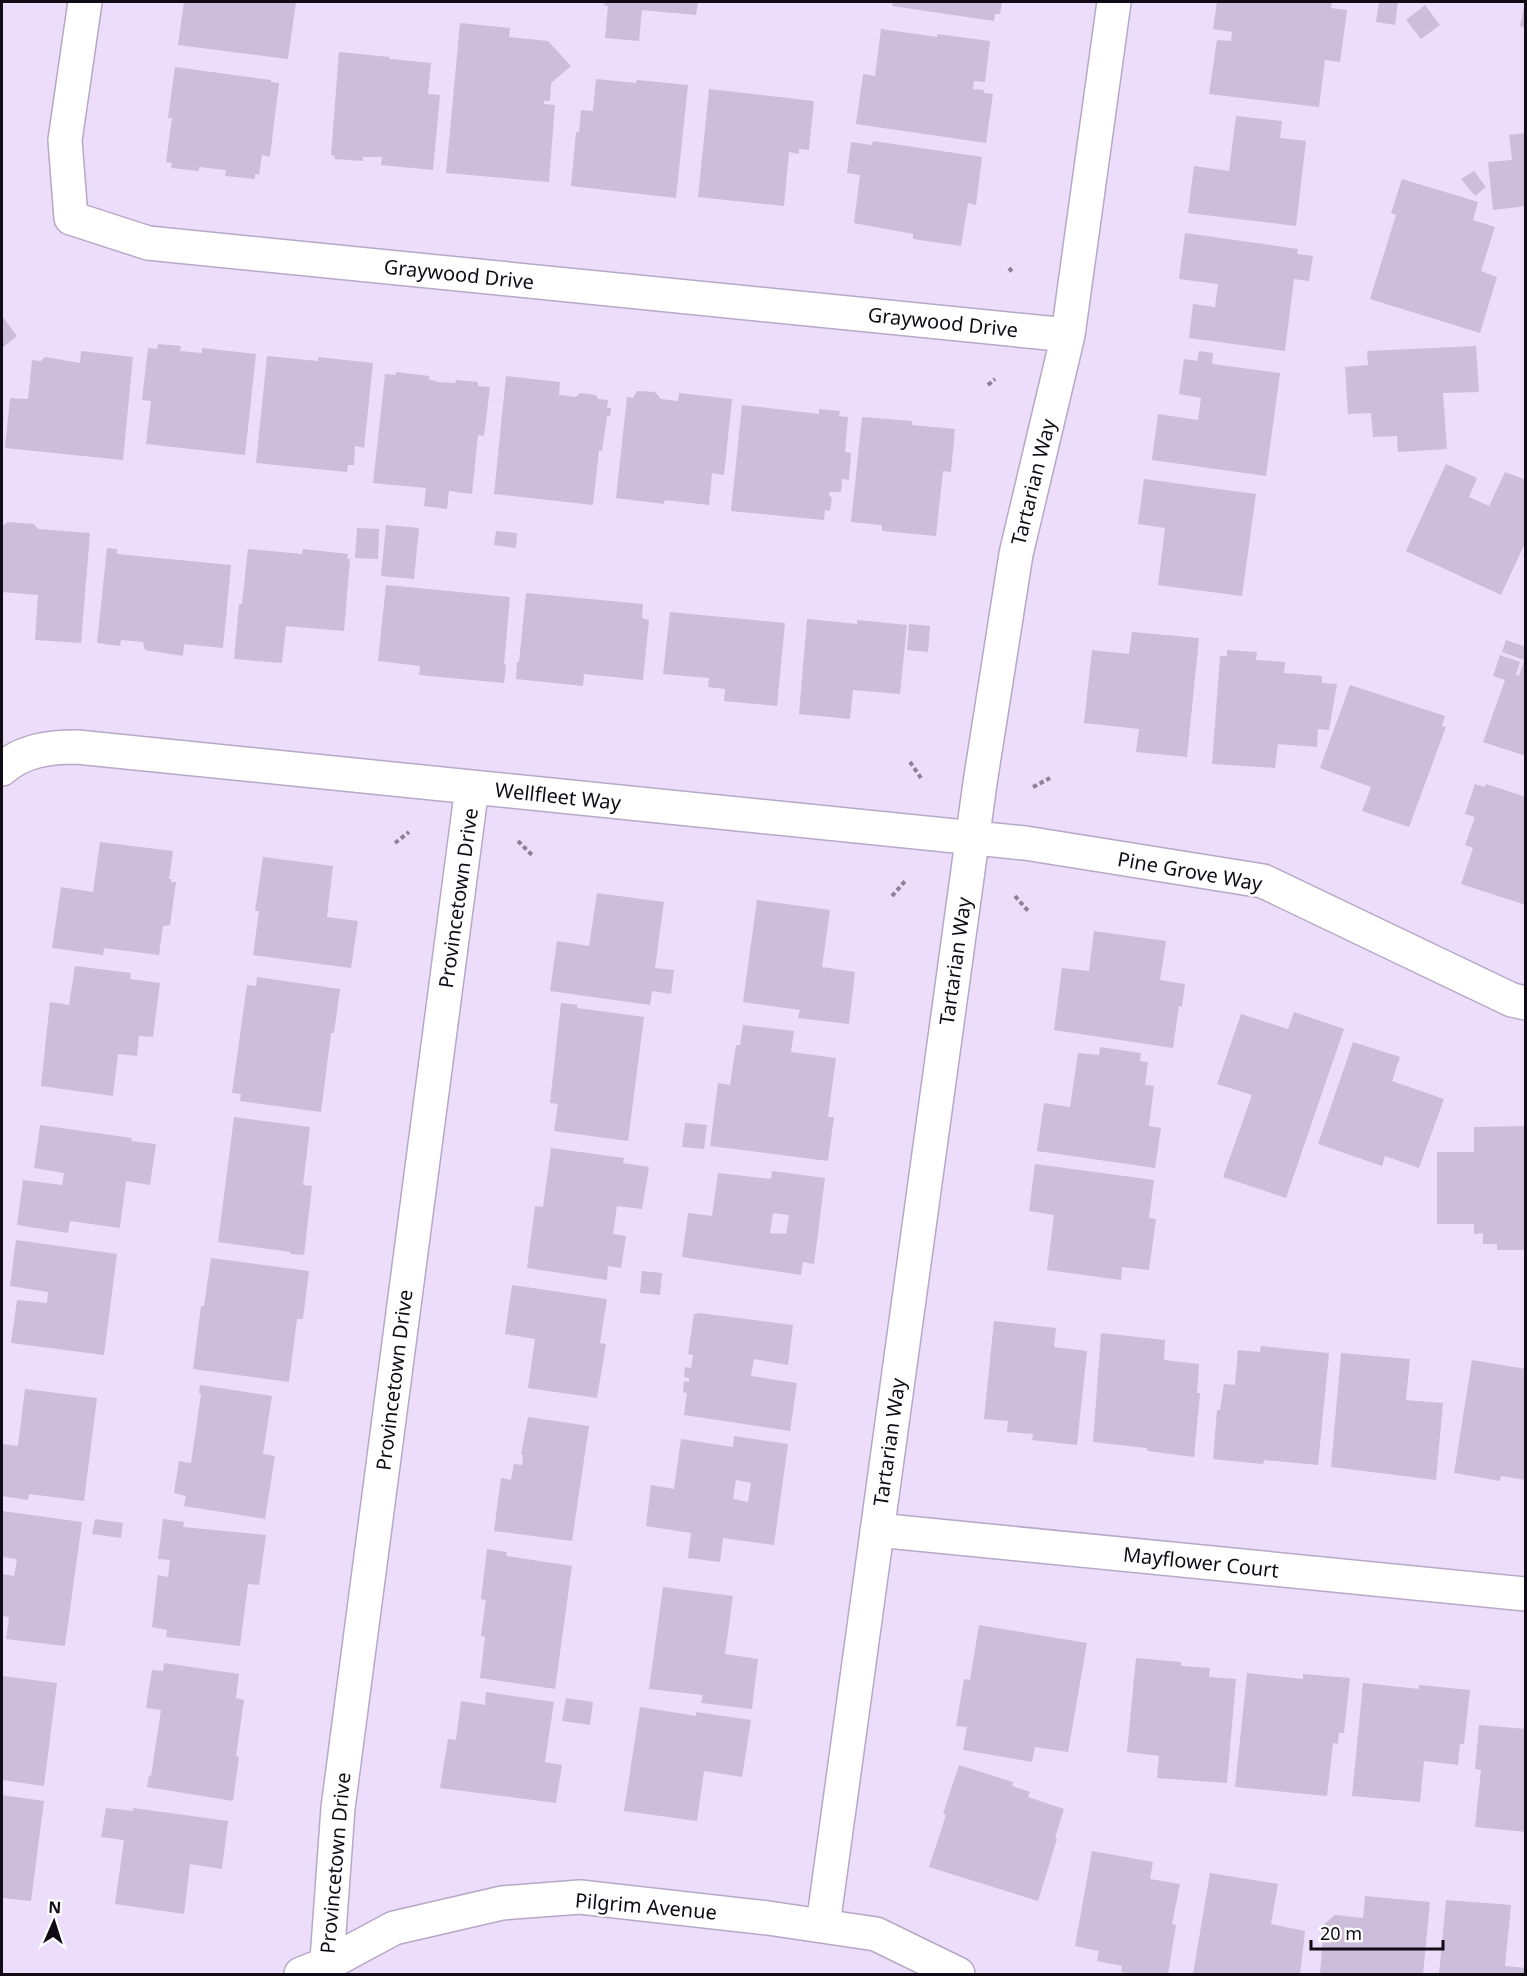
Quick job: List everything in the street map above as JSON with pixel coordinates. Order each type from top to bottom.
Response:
[{"type":"street","name":"Graywood Drive","points":[[85,2],[66,140],[71,218],[148,243],[1068,335]]},
{"type":"street","name":"Tartarian Way","points":[[823,1925],[973,838],[1016,554],[1068,335],[1114,2]]},
{"type":"street","name":"Wellfleet Way","points":[[3,768],[26,753],[51,747],[77,747],[973,838]]},
{"type":"street","name":"Provincetown Drive","points":[[318,1971],[472,787]]},
{"type":"street","name":"Pine Grove Way","points":[[973,838],[1025,843],[1263,881],[1512,1000],[1526,1003]]},
{"type":"street","name":"Mayflower Court","points":[[877,1530],[1526,1594]]},
{"type":"street","name":"Pilgrim Avenue","points":[[318,1971],[394,1928],[502,1903],[580,1897],[823,1925],[876,1934],[958,1974]]},
{"type":"path","points":[[1010,268],[1013,273]]},
{"type":"path","points":[[988,385],[995,379]]},
{"type":"path","points":[[910,762],[921,778]]},
{"type":"path","points":[[1033,787],[1050,778]]},
{"type":"path","points":[[395,843],[409,832]]},
{"type":"path","points":[[518,841],[533,856]]},
{"type":"path","points":[[892,896],[906,880]]},
{"type":"path","points":[[1015,896],[1029,912]]},
{"type":"building","points":[[184,2],[296,2],[288,59],[178,45]]},
{"type":"building","points":[[605,2],[698,2],[696,15],[642,10],[639,41],[605,38],[608,6],[604,5]]},
{"type":"building","points":[[893,2],[1002,2],[1000,14],[995,14],[994,21],[892,6]]},
{"type":"building","points":[[1217,2],[1332,2],[1331,8],[1347,10],[1340,62],[1325,60],[1319,107],[1209,94],[1217,40],[1231,41],[1232,32],[1213,29]]},
{"type":"building","points":[[1379,2],[1398,2],[1395,25],[1376,22]]},
{"type":"building","points":[[1526,2],[1526,28],[1520,26]]},
{"type":"building","points":[[1425,5],[1440,25],[1421,39],[1406,20]]},
{"type":"building","points":[[460,23],[510,28],[509,37],[548,41],[571,66],[551,83],[550,101],[544,101],[544,104],[555,105],[549,182],[446,173]]},
{"type":"building","points":[[881,29],[937,37],[937,34],[990,41],[985,82],[974,81],[973,89],[993,94],[986,143],[856,124],[863,74],[875,76]]},
{"type":"building","points":[[339,52],[431,63],[428,94],[440,95],[433,170],[381,165],[382,157],[363,157],[363,161],[334,159],[335,156],[331,155]]},
{"type":"building","points":[[175,67],[279,83],[270,157],[262,155],[259,175],[255,174],[255,179],[225,176],[226,170],[199,167],[199,171],[171,168],[172,163],[166,162],[172,118],[168,118]]},
{"type":"building","points":[[596,79],[688,85],[676,198],[571,186],[576,132],[579,132],[581,110],[593,111]]},
{"type":"building","points":[[709,89],[814,101],[809,150],[799,149],[799,154],[789,152],[784,206],[698,197]]},
{"type":"building","points":[[1236,116],[1282,121],[1280,138],[1306,141],[1296,226],[1188,213],[1194,166],[1229,171]]},
{"type":"building","points":[[1526,133],[1526,206],[1493,210],[1488,162],[1512,160],[1509,135]]},
{"type":"building","points":[[873,141],[982,157],[976,205],[968,203],[961,246],[913,239],[913,234],[854,223],[860,175],[847,173],[851,142],[872,145]]},
{"type":"building","points":[[1474,171],[1486,187],[1475,196],[1461,179]]},
{"type":"building","points":[[1402,179],[1478,202],[1473,220],[1495,227],[1481,271],[1497,277],[1480,333],[1370,299],[1396,215],[1391,213]]},
{"type":"building","points":[[1185,233],[1298,249],[1297,254],[1313,256],[1309,281],[1294,279],[1285,351],[1189,338],[1193,304],[1215,307],[1218,284],[1179,279]]},
{"type":"building","points":[[2,316],[17,336],[2,348]]},
{"type":"building","points":[[158,344],[181,346],[180,351],[202,353],[202,348],[256,354],[245,455],[146,444],[151,401],[142,400],[148,348],[157,349]]},
{"type":"building","points":[[1476,346],[1479,392],[1443,393],[1447,449],[1398,452],[1397,436],[1373,437],[1371,413],[1348,414],[1345,367],[1368,365],[1367,351]]},
{"type":"building","points":[[81,351],[133,357],[123,460],[5,448],[10,398],[28,399],[32,360],[41,361],[45,357],[80,363]]},
{"type":"building","points":[[1199,351],[1213,353],[1212,364],[1280,373],[1266,476],[1152,460],[1158,414],[1198,420],[1201,398],[1179,394],[1184,359],[1197,361]]},
{"type":"building","points":[[267,356],[318,361],[318,357],[373,363],[364,448],[355,446],[354,465],[348,465],[347,472],[256,463]]},
{"type":"building","points":[[396,372],[429,376],[429,379],[437,382],[455,383],[456,380],[478,382],[478,386],[490,387],[484,436],[478,435],[472,494],[449,491],[447,509],[424,506],[426,488],[373,483],[385,374],[396,375]]},
{"type":"building","points":[[506,376],[560,382],[559,395],[576,397],[580,393],[596,395],[598,399],[608,400],[607,408],[611,408],[610,416],[607,416],[602,451],[599,450],[593,505],[494,494]]},
{"type":"building","points":[[637,391],[655,392],[661,399],[678,401],[679,393],[732,399],[724,475],[712,473],[709,505],[665,500],[664,504],[616,498],[627,397],[633,398]]},
{"type":"building","points":[[742,405],[819,414],[819,409],[840,411],[839,416],[848,417],[845,452],[851,453],[849,480],[842,479],[841,492],[830,492],[829,496],[832,497],[830,511],[825,510],[824,520],[731,511]]},
{"type":"building","points":[[862,417],[912,421],[912,425],[955,429],[951,472],[943,471],[936,536],[882,531],[882,525],[851,522]]},
{"type":"building","points":[[1446,464],[1477,478],[1469,497],[1489,506],[1505,472],[1526,480],[1526,541],[1501,595],[1406,551]]},
{"type":"building","points":[[1144,479],[1256,494],[1242,596],[1158,585],[1165,528],[1138,524]]},
{"type":"building","points":[[8,522],[34,524],[38,529],[90,533],[81,643],[35,640],[38,595],[2,592],[2,526]]},
{"type":"building","points":[[386,525],[419,528],[414,579],[381,576]]},
{"type":"building","points":[[357,528],[379,529],[378,559],[355,558]]},
{"type":"building","points":[[496,531],[517,533],[516,548],[494,545]]},
{"type":"building","points":[[107,548],[117,549],[117,554],[231,565],[223,648],[184,644],[183,656],[145,650],[143,642],[121,640],[120,646],[97,643]]},
{"type":"building","points":[[248,549],[302,554],[303,549],[348,554],[347,559],[350,559],[344,631],[286,626],[282,663],[234,659],[239,604],[242,604]]},
{"type":"building","points":[[386,585],[510,597],[504,683],[419,675],[420,666],[378,661]]},
{"type":"building","points":[[526,593],[643,604],[642,618],[649,620],[643,680],[584,674],[583,686],[516,679]]},
{"type":"building","points":[[670,612],[785,623],[777,706],[724,701],[725,689],[708,687],[709,678],[663,674]]},
{"type":"building","points":[[807,619],[857,624],[857,620],[907,625],[900,694],[853,690],[850,719],[799,714]]},
{"type":"building","points":[[909,624],[930,626],[928,652],[907,650]]},
{"type":"building","points":[[1132,632],[1199,638],[1187,757],[1136,752],[1139,729],[1084,723],[1092,650],[1129,654]]},
{"type":"building","points":[[1506,640],[1526,647],[1526,756],[1483,742],[1505,680],[1493,676],[1500,655],[1520,662],[1516,675],[1519,676],[1524,660],[1502,652]]},
{"type":"building","points":[[1227,650],[1257,652],[1256,660],[1285,662],[1284,673],[1322,676],[1322,683],[1337,684],[1329,730],[1318,729],[1317,747],[1278,744],[1275,768],[1212,764],[1220,656],[1227,656]]},
{"type":"building","points":[[1350,685],[1445,716],[1442,726],[1446,727],[1409,827],[1362,811],[1371,787],[1320,768]]},
{"type":"building","points":[[1475,784],[1485,787],[1486,784],[1526,797],[1526,905],[1461,884],[1473,848],[1465,845],[1475,817],[1465,814]]},
{"type":"building","points":[[100,842],[173,851],[169,879],[172,879],[171,882],[176,882],[170,925],[163,926],[159,955],[104,948],[103,955],[52,948],[61,887],[93,892]]},
{"type":"building","points":[[263,857],[333,866],[327,917],[358,921],[351,968],[253,955],[259,911],[255,911]]},
{"type":"building","points":[[597,893],[664,902],[655,968],[674,970],[671,994],[652,991],[650,1005],[550,991],[557,941],[589,946]]},
{"type":"building","points":[[757,900],[830,910],[822,967],[855,972],[849,1024],[798,1018],[800,1010],[743,1002]]},
{"type":"building","points":[[1094,931],[1166,941],[1160,980],[1185,984],[1182,1007],[1179,1006],[1173,1048],[1054,1030],[1062,968],[1089,971]]},
{"type":"building","points":[[75,966],[131,973],[130,979],[160,983],[153,1037],[139,1036],[137,1056],[118,1054],[113,1096],[41,1086],[50,1002],[69,1005]]},
{"type":"building","points":[[257,977],[340,989],[334,1033],[331,1033],[321,1112],[240,1101],[241,1094],[232,1093],[247,985],[256,986]]},
{"type":"building","points":[[561,1003],[578,1005],[577,1008],[644,1017],[628,1141],[554,1131],[558,1104],[550,1103]]},
{"type":"building","points":[[1294,1012],[1344,1029],[1286,1198],[1223,1177],[1252,1095],[1217,1084],[1241,1014],[1288,1029]]},
{"type":"building","points":[[743,1025],[794,1031],[791,1052],[836,1058],[828,1117],[834,1117],[828,1161],[710,1146],[718,1083],[730,1085],[736,1045],[740,1045]]},
{"type":"building","points":[[1353,1042],[1400,1057],[1392,1081],[1444,1099],[1419,1168],[1385,1156],[1382,1166],[1318,1144]]},
{"type":"building","points":[[1100,1047],[1141,1053],[1140,1061],[1148,1062],[1145,1085],[1154,1086],[1149,1126],[1161,1128],[1155,1168],[1037,1151],[1044,1103],[1070,1107],[1078,1053],[1099,1055]]},
{"type":"building","points":[[234,1117],[310,1127],[303,1185],[312,1186],[304,1255],[218,1242]]},
{"type":"building","points":[[685,1123],[707,1125],[704,1149],[682,1147]]},
{"type":"building","points":[[40,1125],[132,1138],[131,1141],[156,1144],[150,1185],[126,1181],[120,1228],[70,1221],[68,1233],[17,1225],[23,1180],[62,1185],[64,1173],[34,1168]]},
{"type":"building","points":[[1526,1126],[1526,1250],[1497,1250],[1497,1244],[1483,1244],[1483,1233],[1474,1234],[1474,1224],[1437,1224],[1437,1152],[1474,1152],[1474,1127]]},
{"type":"building","points":[[551,1148],[624,1158],[623,1163],[649,1167],[642,1209],[617,1206],[613,1234],[626,1236],[621,1268],[608,1266],[607,1280],[527,1268],[535,1206],[543,1207]]},
{"type":"building","points":[[1035,1164],[1154,1180],[1149,1218],[1156,1219],[1149,1270],[1122,1267],[1121,1280],[1047,1270],[1054,1215],[1029,1211]]},
{"type":"building","points":[[772,1171],[825,1178],[814,1264],[803,1262],[801,1275],[682,1257],[688,1213],[712,1216],[718,1173],[771,1179]],"holes":[[[773,1213],[789,1215],[786,1234],[770,1233]]]},
{"type":"building","points":[[16,1240],[117,1254],[104,1355],[11,1343],[17,1300],[47,1303],[48,1292],[10,1286]]},
{"type":"building","points":[[211,1258],[309,1271],[303,1319],[297,1319],[289,1382],[193,1369],[201,1306],[204,1306]]},
{"type":"building","points":[[642,1271],[662,1273],[660,1295],[640,1293]]},
{"type":"building","points":[[512,1285],[607,1299],[600,1343],[606,1344],[597,1398],[528,1388],[535,1339],[505,1334]]},
{"type":"building","points":[[694,1314],[793,1325],[788,1365],[754,1359],[751,1376],[797,1383],[790,1431],[684,1415],[687,1393],[683,1392],[684,1381],[689,1382],[689,1378],[684,1377],[685,1367],[691,1368],[693,1355],[688,1354]]},
{"type":"building","points":[[994,1321],[1056,1328],[1054,1347],[1087,1351],[1077,1445],[1032,1440],[1033,1434],[1007,1432],[1008,1421],[984,1419]]},
{"type":"building","points":[[1101,1333],[1165,1340],[1164,1360],[1199,1364],[1197,1393],[1200,1393],[1194,1457],[1147,1451],[1147,1448],[1093,1442]]},
{"type":"building","points":[[1261,1346],[1329,1353],[1318,1465],[1264,1460],[1263,1464],[1213,1459],[1217,1410],[1220,1410],[1224,1384],[1235,1385],[1238,1350],[1260,1352]]},
{"type":"building","points":[[1341,1353],[1410,1359],[1406,1400],[1443,1403],[1436,1480],[1331,1467]]},
{"type":"building","points":[[1472,1360],[1526,1369],[1526,1480],[1501,1476],[1500,1481],[1454,1473]]},
{"type":"building","points":[[200,1385],[272,1396],[263,1454],[275,1456],[265,1519],[184,1506],[186,1496],[174,1493],[179,1461],[191,1463],[201,1394],[199,1393]]},
{"type":"building","points":[[25,1389],[97,1398],[84,1501],[29,1494],[28,1500],[2,1496],[2,1444],[18,1446]]},
{"type":"building","points":[[528,1417],[589,1426],[572,1541],[494,1531],[501,1478],[511,1480],[514,1464],[522,1465],[523,1455],[521,1455]]},
{"type":"building","points":[[734,1436],[788,1444],[774,1545],[723,1538],[720,1562],[688,1558],[691,1533],[646,1526],[651,1485],[674,1489],[681,1439],[733,1447]],"holes":[[[736,1480],[751,1483],[748,1502],[733,1499]]]},
{"type":"building","points":[[2,1511],[82,1522],[65,1646],[6,1639],[9,1617],[2,1616],[2,1574],[14,1576],[17,1559],[2,1557]]},
{"type":"building","points":[[95,1519],[123,1523],[121,1538],[92,1534]]},
{"type":"building","points":[[163,1519],[184,1522],[183,1527],[266,1535],[259,1585],[248,1584],[240,1646],[166,1637],[167,1630],[152,1627],[158,1575],[168,1577],[170,1560],[158,1559]]},
{"type":"building","points":[[487,1549],[507,1552],[506,1556],[572,1566],[555,1689],[480,1678],[485,1637],[481,1636],[486,1600],[481,1599]]},
{"type":"building","points":[[663,1587],[733,1596],[725,1654],[758,1659],[752,1709],[701,1703],[703,1695],[649,1689]]},
{"type":"building","points":[[979,1625],[1087,1643],[1068,1752],[1035,1747],[1032,1762],[963,1750],[967,1727],[956,1726],[964,1679],[970,1680]]},
{"type":"building","points":[[1136,1658],[1181,1662],[1181,1666],[1210,1668],[1209,1677],[1236,1679],[1227,1783],[1157,1778],[1159,1756],[1127,1752]]},
{"type":"building","points":[[164,1663],[239,1674],[236,1698],[244,1700],[236,1756],[239,1757],[233,1801],[147,1787],[149,1775],[151,1776],[161,1710],[146,1708],[152,1670],[163,1671]]},
{"type":"building","points":[[1247,1673],[1303,1679],[1303,1674],[1350,1678],[1344,1733],[1339,1733],[1338,1744],[1333,1743],[1327,1796],[1235,1787]]},
{"type":"building","points":[[2,1676],[57,1683],[44,1786],[2,1780]]},
{"type":"building","points":[[1363,1683],[1419,1689],[1419,1685],[1470,1690],[1464,1744],[1460,1744],[1458,1765],[1424,1761],[1420,1802],[1352,1796]]},
{"type":"building","points":[[486,1692],[554,1702],[545,1762],[562,1765],[556,1803],[440,1788],[448,1739],[456,1740],[461,1701],[485,1705]]},
{"type":"building","points":[[566,1698],[593,1702],[590,1725],[562,1721]]},
{"type":"building","points":[[640,1707],[696,1716],[696,1712],[751,1720],[742,1777],[704,1771],[697,1821],[624,1811]]},
{"type":"building","points":[[1479,1725],[1526,1729],[1526,1832],[1475,1827],[1481,1770],[1475,1769]]},
{"type":"building","points":[[959,1765],[1013,1782],[1012,1786],[1030,1792],[1028,1797],[1064,1809],[1038,1901],[929,1867]]},
{"type":"building","points":[[2,1795],[44,1801],[31,1901],[2,1898]]},
{"type":"building","points":[[106,1808],[133,1811],[133,1808],[228,1821],[222,1869],[190,1864],[184,1914],[115,1904],[124,1840],[101,1837]]},
{"type":"building","points":[[1092,1851],[1153,1862],[1150,1879],[1180,1884],[1172,1924],[1176,1925],[1168,1974],[1121,1972],[1122,1966],[1097,1961],[1099,1951],[1075,1946]]},
{"type":"building","points":[[1210,1873],[1278,1884],[1271,1924],[1305,1931],[1300,1974],[1193,1974]]},
{"type":"building","points":[[1365,1896],[1430,1902],[1423,1974],[1320,1974],[1324,1924],[1335,1915],[1363,1918]]},
{"type":"building","points":[[1446,1900],[1511,1905],[1505,1966],[1526,1968],[1526,1974],[1439,1974]]}]
